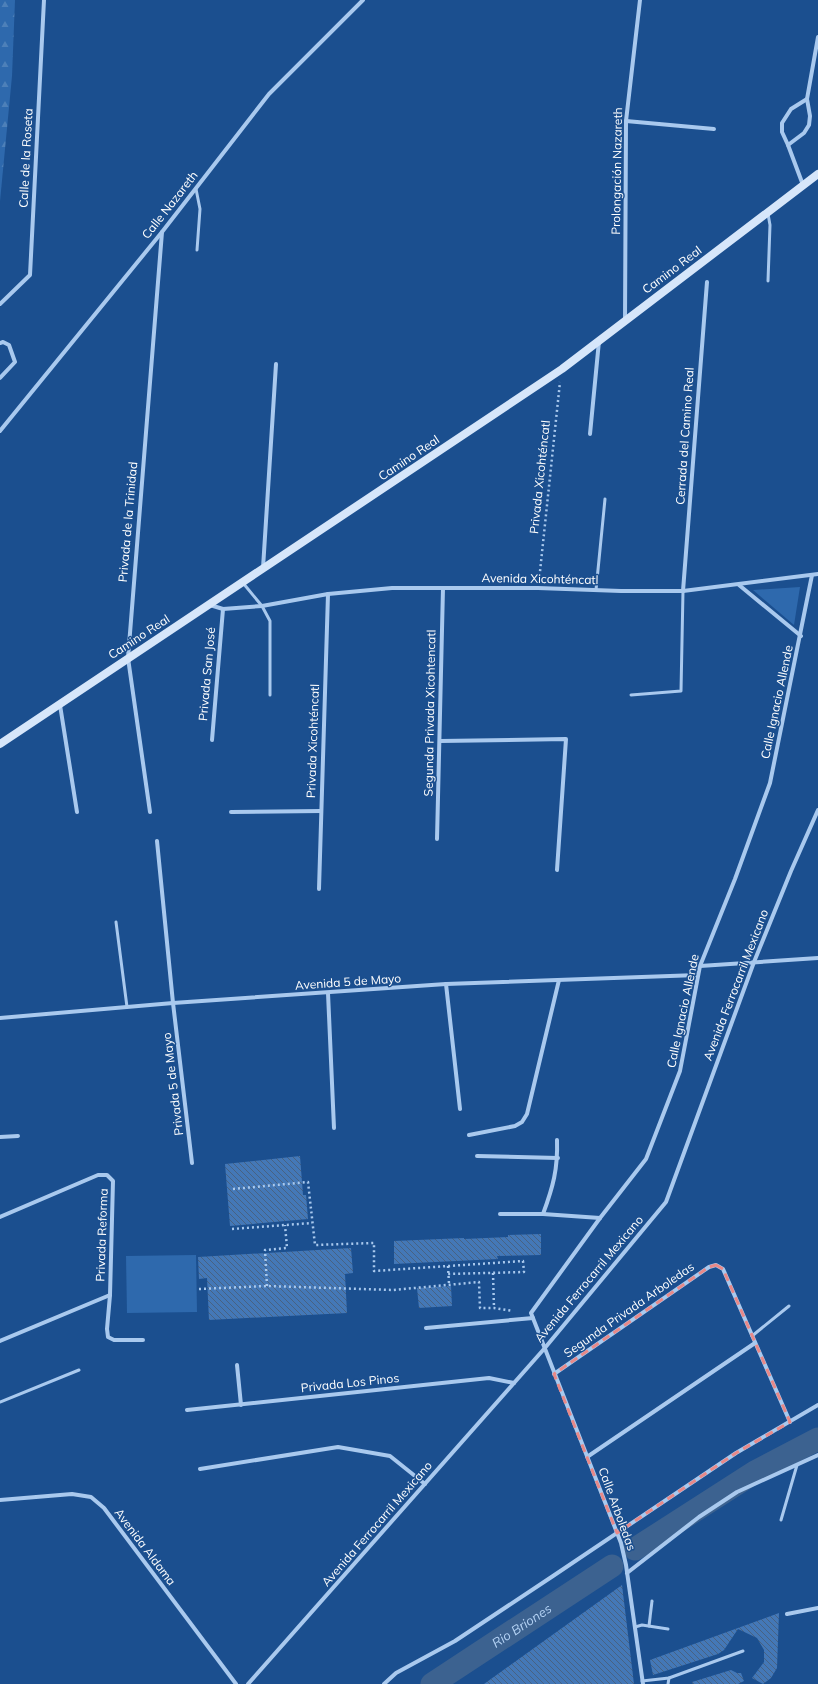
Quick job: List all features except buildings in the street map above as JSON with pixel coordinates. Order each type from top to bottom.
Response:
[{"type":"main road","name":"Camino Real","points":[[0,744],[562,369],[818,174]]},
{"type":"street","name":"Calle de la Roseta","points":[[0,304],[30,274],[44,0]]},
{"type":"street","name":"Calle Nazareth","points":[[0,431],[162,232],[269,94],[363,0]]},
{"type":"street","name":"Prolongación Nazareth","points":[[626,320],[626,121],[640,0]]},
{"type":"street","points":[[788,145],[804,133],[809,124],[810,116],[806,99],[818,37]]},
{"type":"street","points":[[803,186],[782,132],[782,123],[791,109],[806,99]]},
{"type":"street","points":[[626,121],[714,129]]},
{"type":"street","name":"Privada de la Trinidad","points":[[150,812],[128,658],[162,232]]},
{"type":"street","name":"Cerrada del Camino Real","points":[[683,591],[707,282]]},
{"type":"street","points":[[590,434],[599,341]]},
{"type":"street","points":[[0,343],[3,342],[8,345],[15,362],[0,378]]},
{"type":"street","points":[[263,569],[276,364]]},
{"type":"street","name":"Avenida Xicohténcatl","points":[[210,605],[223,610],[262,606],[328,594],[392,588],[538,588],[683,591],[818,574]]},
{"type":"street","name":"Calle Ignacio Allende","points":[[532,1316],[600,1218],[646,1159],[680,1071],[700,966],[735,879],[770,783],[801,636],[812,575]]},
{"type":"street","points":[[739,585],[801,636]]},
{"type":"street","name":"Segunda Privada Xicohtencatl","points":[[437,838],[443,588]]},
{"type":"street","name":"Privada Xicohténcatl","points":[[319,889],[328,594]]},
{"type":"street","name":"Privada San José","points":[[212,740],[223,610]]},
{"type":"street","points":[[60,705],[77,812]]},
{"type":"street","points":[[440,741],[566,739],[557,870]]},
{"type":"street","name":"Avenida Ferrocarril Mexicano","points":[[248,1684],[544,1349],[666,1202],[754,962],[791,871],[818,810]]},
{"type":"street","points":[[230,812],[321,811]]},
{"type":"street","name":"Privada 5 de Mayo","points":[[157,840],[173,1003],[192,1162]]},
{"type":"street","points":[[700,966],[818,958]]},
{"type":"street","name":"Avenida 5 de Mayo","points":[[0,1018],[173,1003],[446,984],[698,975]]},
{"type":"street","points":[[469,1135],[515,1126],[522,1122],[527,1114],[559,980]]},
{"type":"street","points":[[446,984],[460,1109]]},
{"type":"street","points":[[328,993],[334,1128]]},
{"type":"street","points":[[0,1137],[18,1136]]},
{"type":"street","points":[[543,1214],[554,1185],[558,1158],[557,1140]]},
{"type":"street","points":[[477,1156],[558,1158]]},
{"type":"street","name":"Privada Reforma","points":[[0,1217],[98,1175],[107,1175],[113,1181],[110,1294],[107,1329],[108,1337],[114,1340],[143,1340]]},
{"type":"street","points":[[500,1214],[543,1214],[600,1218]]},
{"type":"street","name":"Segunda Privada Arboledas","points":[[554,1374],[709,1267],[716,1265],[722,1269],[752,1336]]},
{"type":"street","name":"Privada Reforma","points":[[0,1341],[110,1294]]},
{"type":"street","points":[[426,1328],[532,1316],[544,1349]]},
{"type":"street","points":[[752,1336],[790,1422]]},
{"type":"street","points":[[587,1457],[756,1344]]},
{"type":"street","name":"Calle Arboledas","points":[[544,1349],[621,1543],[627,1573],[642,1683]]},
{"type":"street","points":[[237,1365],[241,1405]]},
{"type":"street","name":"Privada Los Pinos","points":[[187,1410],[489,1378],[514,1383]]},
{"type":"street","points":[[384,1684],[396,1673],[454,1641],[736,1453],[818,1405]]},
{"type":"street","points":[[200,1469],[338,1447],[390,1456],[425,1484]]},
{"type":"street","points":[[627,1573],[699,1517],[737,1492],[818,1455]]},
{"type":"street","name":"Avenida Aldama","points":[[0,1500],[72,1494],[91,1497],[104,1508],[236,1684]]},
{"type":"street","points":[[787,1614],[818,1608]]},
{"type":"lane","points":[[196,189],[200,209],[197,250]]},
{"type":"lane","points":[[767,212],[770,225],[768,281]]},
{"type":"lane","points":[[596,590],[606,499]]},
{"type":"lane","points":[[243,583],[262,606],[270,621],[270,695]]},
{"type":"lane","points":[[630,695],[681,691],[683,591]]},
{"type":"lane","points":[[116,922],[127,1007]]},
{"type":"lane","points":[[752,1336],[789,1306]]},
{"type":"lane","points":[[0,1402],[79,1370]]},
{"type":"lane","points":[[781,1520],[797,1465]]},
{"type":"lane","points":[[649,1626],[652,1601]]},
{"type":"lane","points":[[635,1627],[642,1625],[668,1629]]},
{"type":"lane","points":[[642,1683],[669,1678],[743,1651]]},
{"type":"lane","points":[[668,1684],[669,1678]]},
{"type":"path","name":"Privada Xicohténcatl","points":[[538,588],[562,369]]},
{"type":"path","points":[[233,1189],[308,1182],[315,1245],[374,1243],[374,1271],[523,1261],[524,1272],[448,1274]]},
{"type":"path","points":[[232,1229],[312,1223]]},
{"type":"path","points":[[267,1286],[265,1250],[287,1248],[285,1225]]},
{"type":"path","points":[[448,1266],[449,1284]]},
{"type":"path","points":[[493,1273],[494,1308]]},
{"type":"path","points":[[199,1289],[267,1286],[353,1287],[393,1290],[478,1282],[480,1308],[494,1308],[532,1316]]},
{"type":"highlighted area","points":[[716,1265],[723,1269],[790,1422],[736,1453],[617,1533],[554,1374],[709,1267]]},
{"type":"green space","points":[[0,0],[15,0],[12,76],[0,201]]},
{"type":"green space","points":[[800,587],[794,625],[753,590]]},
{"type":"green space","points":[[196,1255],[197,1312],[127,1313],[126,1256]]},
{"type":"waterway","name":"Rio Briones","points":[[635,1549],[755,1472],[818,1439]]},
{"type":"waterway","name":"Rio Briones","points":[[432,1684],[612,1566]]}]
